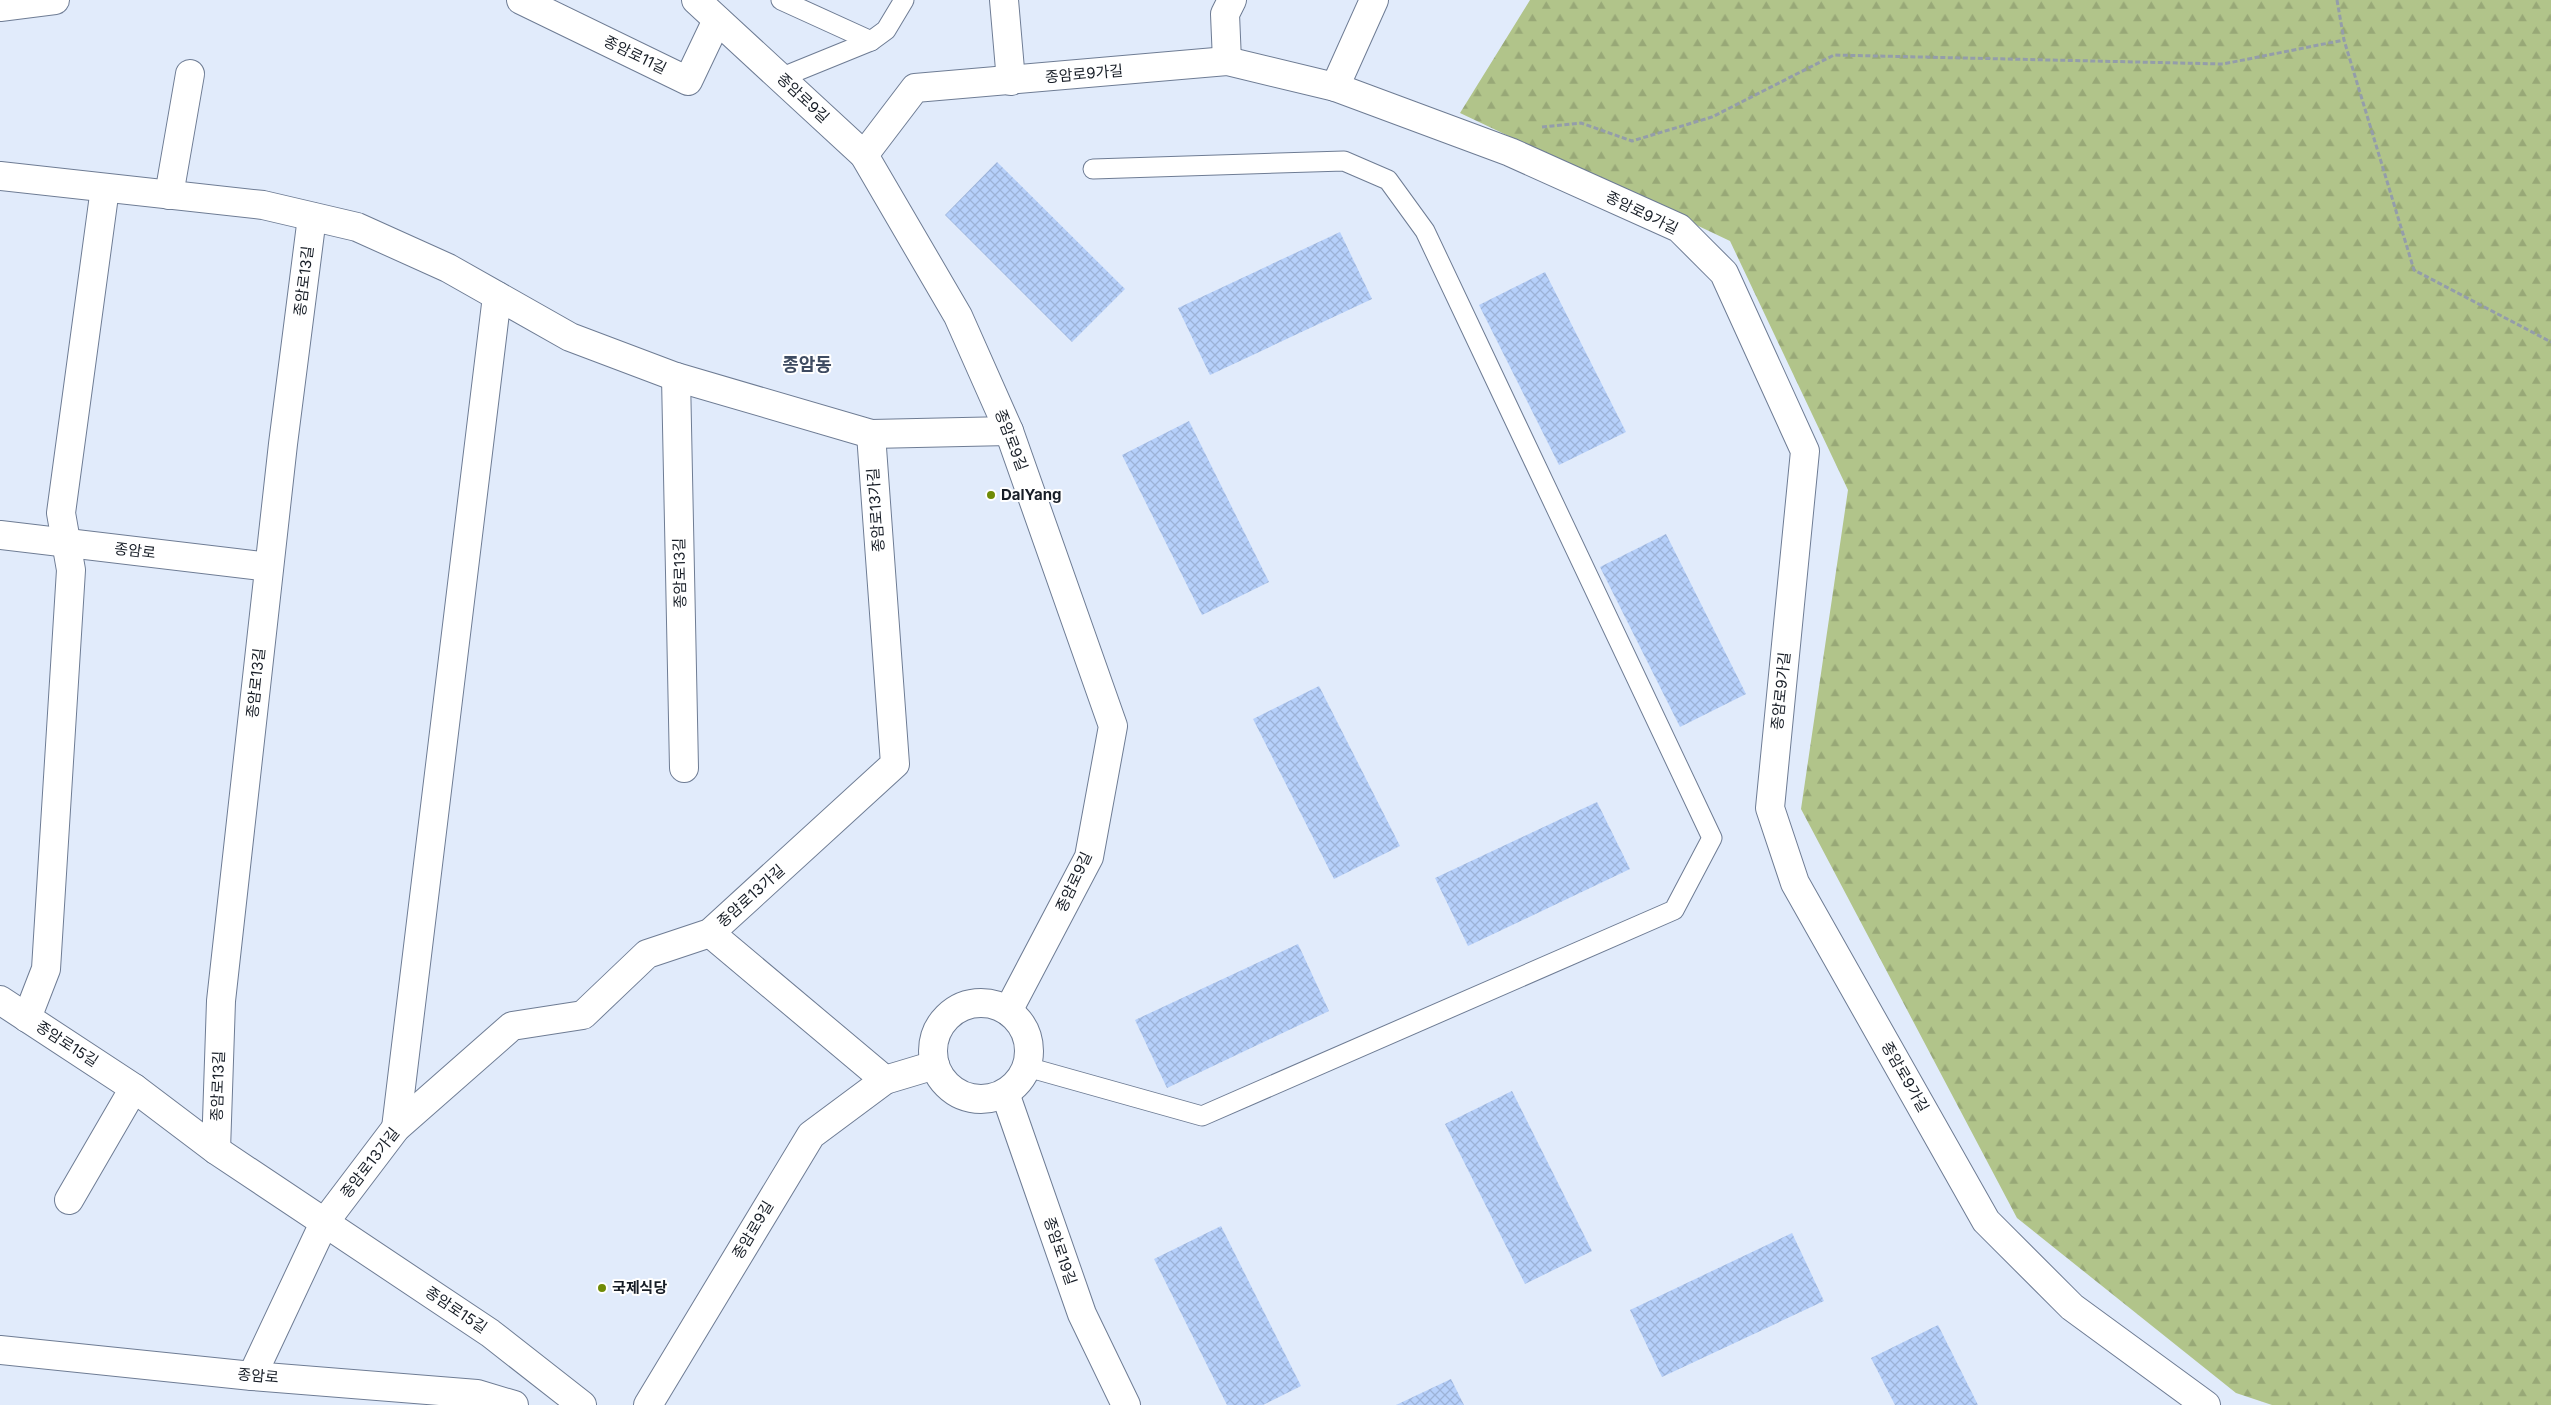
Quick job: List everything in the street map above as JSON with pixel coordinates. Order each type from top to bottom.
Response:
[{"type":"street","points":[[0,7],[55,0]]},
{"type":"street","name":"종암로11길","points":[[521,0],[688,81],[717,20]]},
{"type":"street","name":"종암로9길","points":[[696,0],[864,155],[958,316],[1009,431],[1113,726],[1089,857],[1008,1011]]},
{"type":"street","points":[[1004,0],[1011,81]]},
{"type":"street","points":[[1227,61],[1225,14],[1232,0]]},
{"type":"street","points":[[1335,86],[1374,0]]},
{"type":"street","name":"종암로9가길","points":[[864,155],[915,88],[1227,61],[1335,86],[1510,152],[1679,228],[1724,273],[1805,451],[1770,808],[1795,883],[1986,1221],[2072,1307],[2206,1405]]},
{"type":"street","points":[[169,195],[190,74]]},
{"type":"street","points":[[0,176],[263,205],[357,227],[448,268],[570,337],[676,377],[871,434],[1009,431]]},
{"type":"street","points":[[27,1018],[46,969],[71,570],[61,513],[105,188]]},
{"type":"street","name":"종암로13길","points":[[216,1150],[221,1001],[269,567],[312,217]]},
{"type":"street","points":[[396,1128],[497,296]]},
{"type":"street","name":"종암로13길","points":[[676,377],[684,768]]},
{"type":"street","name":"종암로13가길","points":[[324,1223],[396,1128],[512,1026],[583,1015],[647,954],[710,933],[895,764],[871,434]]},
{"type":"street","name":"종암로","points":[[0,535],[269,567]]},
{"type":"street","points":[[710,933],[885,1080]]},
{"type":"street","name":"종암로15길","points":[[0,1000],[134,1088],[216,1150],[490,1333],[582,1405]]},
{"type":"street","points":[[976,1002],[993,1004],[1008,1011],[1019,1021],[1027,1035],[1030,1052],[1027,1067],[1018,1082],[995,1097],[978,1099],[962,1095],[948,1086],[935,1065],[933,1048],[937,1032],[946,1017],[959,1008],[976,1002]]},
{"type":"street","name":"종암로9길","points":[[648,1405],[811,1135],[885,1080],[935,1065]]},
{"type":"street","points":[[70,1200],[134,1088]]},
{"type":"street","name":"종암로19길","points":[[1005,1092],[1082,1314],[1126,1405]]},
{"type":"street","points":[[252,1376],[324,1223]]},
{"type":"street","name":"종암로","points":[[0,1350],[252,1376],[478,1394],[514,1405]]},
{"type":"lane","points":[[780,0],[871,41]]},
{"type":"lane","points":[[780,78],[871,41],[886,30],[904,0]]},
{"type":"lane","points":[[1027,1067],[1202,1116],[1674,910],[1712,838],[1425,231],[1388,180],[1344,161],[1093,169]]},
{"type":"path","points":[[2337,0],[2344,40],[2414,270],[2551,342]]},
{"type":"path","points":[[1510,152],[1526,128],[1582,123],[1632,142],[1712,117],[1834,55],[2223,64],[2344,40]]},
{"type":"green space","points":[[1530,0],[2551,0],[2551,1405],[2272,1405],[2236,1393],[2017,1218],[1801,809],[1848,490],[1730,241],[1460,113]]},
{"type":"building","points":[[997,162],[1125,289],[1072,342],[945,215]]},
{"type":"building","points":[[1340,232],[1372,299],[1210,375],[1178,308]]},
{"type":"building","points":[[1545,272],[1626,432],[1559,465],[1479,305]]},
{"type":"building","points":[[1189,421],[1269,582],[1202,615],[1122,455]]},
{"type":"building","points":[[1666,534],[1746,694],[1680,727],[1600,567]]},
{"type":"building","points":[[1319,686],[1400,846],[1334,879],[1253,719]]},
{"type":"building","points":[[1597,802],[1630,869],[1468,946],[1435,878]]},
{"type":"building","points":[[1298,944],[1329,1011],[1167,1088],[1135,1020]]},
{"type":"building","points":[[1512,1091],[1592,1251],[1525,1284],[1445,1124]]},
{"type":"building","points":[[1221,1226],[1301,1386],[1263,1405],[1227,1405],[1154,1259]]},
{"type":"building","points":[[1792,1233],[1824,1301],[1662,1377],[1630,1310]]},
{"type":"building","points":[[1938,1325],[1978,1405],[1895,1405],[1871,1358]]},
{"type":"building","points":[[1451,1379],[1464,1405],[1396,1405]]},
{"type":"place","name":"DalYang","points":[[991,495]]},
{"type":"place","name":"국제식당","points":[[602,1288]]},
{"type":"district","name":"종암동","points":[[807,365]]}]
